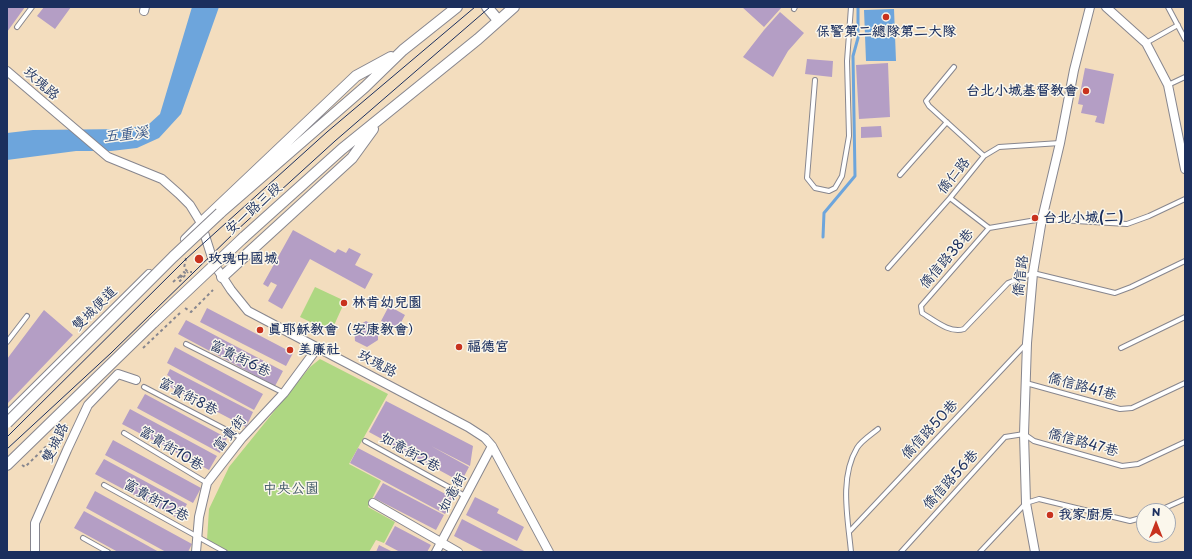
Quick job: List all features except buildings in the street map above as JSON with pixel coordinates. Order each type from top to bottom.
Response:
[{"type":"street","name":"安一路三段","points":[[7,423],[162,267],[220,213],[365,87],[403,50],[457,7]]},
{"type":"street","points":[[487,7],[498,20]]},
{"type":"street","name":"安一路三段","points":[[7,465],[243,238],[342,149],[478,39],[512,7]]},
{"type":"street","name":"僑信路","points":[[1035,552],[1026,503],[1024,434],[1027,343],[1033,273],[1042,219],[1060,142],[1074,70],[1090,7]]},
{"type":"street","points":[[1107,7],[1146,43],[1168,85],[1183,145],[1185,169]]},
{"type":"street","points":[[201,223],[356,76],[403,50]]},
{"type":"street","name":"玫瑰路","points":[[7,71],[108,157],[162,179],[186,202],[201,223],[214,264],[248,311],[468,427],[484,438],[492,446],[550,552]]},
{"type":"street","points":[[222,277],[352,158],[381,118]]},
{"type":"street","name":"雙城便道","points":[[7,415],[201,223]]},
{"type":"street","name":"富貴街","points":[[196,552],[196,537],[199,517],[207,483],[242,438],[284,393],[318,347]]},
{"type":"street","name":"雙城路","points":[[35,552],[35,523],[88,405],[118,374],[136,380]]},
{"type":"street","name":"如意街","points":[[436,552],[492,446]]},
{"type":"street","points":[[373,503],[458,552]]},
{"type":"lane","points":[[17,27],[32,7]]},
{"type":"lane","points":[[816,80],[807,178],[815,188],[828,191],[835,188],[842,176],[849,136],[847,61],[851,7]]},
{"type":"lane","points":[[1168,7],[1185,39]]},
{"type":"lane","points":[[1146,43],[1178,25]]},
{"type":"lane","points":[[954,67],[926,101],[929,106],[984,156]]},
{"type":"lane","points":[[1168,85],[1185,77]]},
{"type":"lane","points":[[900,175],[947,122]]},
{"type":"lane","name":"僑仁路","points":[[888,268],[950,198],[984,156],[999,147],[1060,142]]},
{"type":"lane","points":[[950,198],[989,228]]},
{"type":"lane","name":"僑信路38巷","points":[[1033,273],[1008,283],[964,329],[959,331],[953,330],[922,313],[920,309],[989,228],[1042,219],[1127,224],[1149,216],[1185,199]]},
{"type":"lane","points":[[1033,273],[1115,293],[1132,287],[1185,262]]},
{"type":"lane","points":[[7,342],[28,316]]},
{"type":"lane","points":[[1121,348],[1185,317]]},
{"type":"lane","name":"僑信路50巷","points":[[849,532],[1027,343]]},
{"type":"lane","name":"富貴街6巷","points":[[186,344],[284,393]]},
{"type":"lane","name":"僑信路41巷","points":[[1026,383],[1120,409],[1132,408],[1185,383]]},
{"type":"lane","name":"富貴街8巷","points":[[144,387],[242,438]]},
{"type":"lane","points":[[851,552],[846,496],[850,469],[857,447],[878,429]]},
{"type":"lane","name":"富貴街10巷","points":[[124,433],[207,483]]},
{"type":"lane","name":"僑信路47巷","points":[[1024,434],[1034,442],[1122,466],[1138,464],[1185,442]]},
{"type":"lane","name":"僑信路56巷","points":[[901,552],[1005,437],[1024,434]]},
{"type":"lane","name":"如意街2巷","points":[[365,441],[466,496]]},
{"type":"lane","name":"富貴街12巷","points":[[104,486],[225,552]]},
{"type":"lane","points":[[980,552],[1026,503],[1039,499],[1130,521],[1136,519]]},
{"type":"lane","points":[[83,538],[108,552]]},
{"type":"path","points":[[173,282],[190,266]]},
{"type":"path","points":[[179,277],[184,272],[185,273],[180,280],[188,272]]},
{"type":"path","points":[[140,351],[186,307],[191,312],[213,290]]},
{"type":"path","points":[[22,465],[25,467],[72,421]]},
{"type":"green space","points":[[315,287],[345,301],[331,332],[300,317]]},
{"type":"green space","name":"中央公園","points":[[320,359],[388,394],[349,464],[381,481],[368,507],[395,522],[384,543],[376,540],[369,552],[230,552],[207,540],[209,509],[229,467],[310,367]]},
{"type":"water","name":"五重溪","points":[[192,7],[219,7],[181,114],[159,138],[137,148],[111,151],[76,151],[7,160],[7,133],[33,130],[125,129],[149,124],[160,114]]},
{"type":"water","points":[[894,9],[896,61],[866,61],[864,10]]},
{"type":"waterway","points":[[823,237],[824,213],[855,176],[853,56],[858,38],[858,7]]},
{"type":"tram line","points":[[7,437],[186,259],[327,132],[475,7]]},
{"type":"tram line","points":[[7,449],[111,353],[236,231],[335,141],[490,7]]},
{"type":"place","name":"保警第二總隊第二大隊","points":[[886,17]]},
{"type":"place","name":"台北小城基督教會","points":[[1086,91]]},
{"type":"place","name":"台北小城(二)","points":[[1035,218]]},
{"type":"place","name":"玫瑰中國城","points":[[199,259]]},
{"type":"place","name":"林肯幼兒園","points":[[344,303]]},
{"type":"place","name":"真耶穌教會（安康教會）","points":[[260,330]]},
{"type":"place","name":"福德宮","points":[[459,347]]},
{"type":"place","name":"美廉社","points":[[290,350]]},
{"type":"place","name":"我家廚房","points":[[1050,515]]}]
